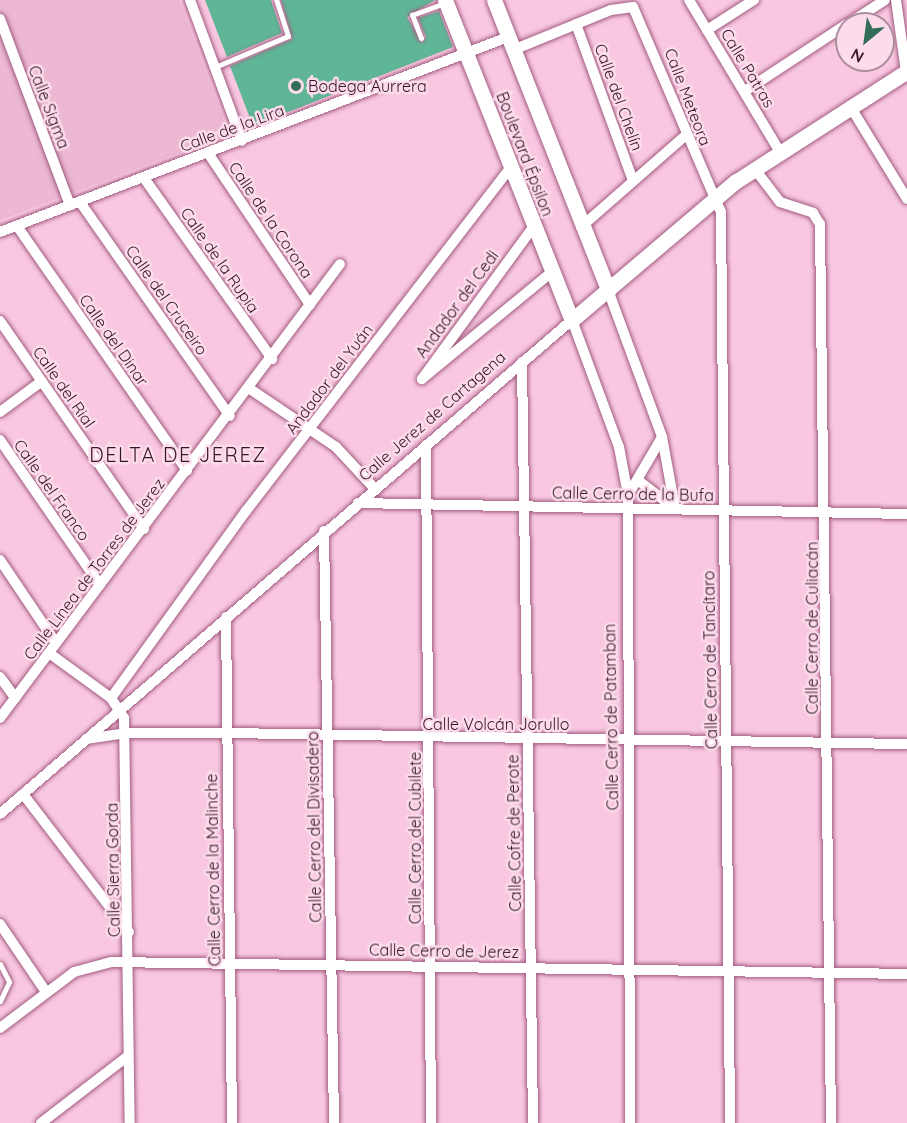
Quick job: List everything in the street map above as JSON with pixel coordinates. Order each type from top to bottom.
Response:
[{"type":"street","points":[[190,0],[242,141]]},
{"type":"street","name":"Boulevard Épsilon","points":[[494,0],[581,227],[608,290]]},
{"type":"street","name":"Calle Patras","points":[[689,0],[780,152]]},
{"type":"street","points":[[707,30],[754,0]]},
{"type":"street","points":[[866,12],[885,0]]},
{"type":"street","points":[[896,0],[906,71]]},
{"type":"street","name":"Boulevard Épsilon","points":[[445,1],[572,321]]},
{"type":"street","name":"Calle de la Lira","points":[[0,232],[466,54],[633,7]]},
{"type":"street","name":"Calle Meteora","points":[[633,7],[715,198]]},
{"type":"street","name":"Calle Sigma","points":[[0,19],[75,203]]},
{"type":"street","name":"Calle del Chelín","points":[[576,24],[633,181]]},
{"type":"street","points":[[745,91],[835,32]]},
{"type":"street","name":"Calle Jerez de Cartagena","points":[[0,814],[324,531],[715,198],[754,168],[906,71]]},
{"type":"street","points":[[850,106],[907,199]]},
{"type":"street","points":[[581,227],[686,135]]},
{"type":"street","name":"Calle de la Corona","points":[[208,153],[310,305]]},
{"type":"street","name":"Andador del Yuán","points":[[111,698],[311,428],[510,168]]},
{"type":"street","name":"Calle Cerro de Culiacán","points":[[754,168],[780,202],[813,213],[820,225],[826,513],[831,1123]]},
{"type":"street","name":"Calle de la Rupia","points":[[144,178],[272,359]]},
{"type":"street","name":"Calle Cerro de Tancítaro","points":[[715,198],[722,222],[723,511],[731,970],[730,1123]]},
{"type":"street","name":"Calle del Cruceiro","points":[[75,203],[230,416]]},
{"type":"street","name":"Calle del Dinar","points":[[17,226],[187,471]]},
{"type":"street","name":"Andador del Cedi","points":[[534,226],[422,380],[552,272]]},
{"type":"street","name":"Calle Línea de Torres de Jerez","points":[[0,718],[230,416],[340,264]]},
{"type":"street","points":[[608,290],[662,437],[675,508]]},
{"type":"street","name":"Calle del Rial","points":[[0,321],[144,528]]},
{"type":"street","name":"Calle Cerro de Patamban","points":[[572,321],[619,447],[628,495],[625,508],[630,1123]]},
{"type":"street","name":"Calle Cofre de Perote","points":[[522,362],[533,1123]]},
{"type":"street","points":[[0,412],[42,381]]},
{"type":"street","points":[[250,388],[311,428],[375,489]]},
{"type":"street","points":[[628,495],[639,481],[662,437]]},
{"type":"street","name":"Calle del Franco","points":[[0,440],[100,585]]},
{"type":"street","name":"Calle Cerro del Cubilete","points":[[426,445],[430,739],[431,1123]]},
{"type":"street","points":[[639,481],[675,508]]},
{"type":"street","name":"Calle Cerro de la Bufa","points":[[358,503],[427,502],[907,514]]},
{"type":"street","name":"Calle Cerro del Divisadero","points":[[324,531],[334,1123]]},
{"type":"street","points":[[0,560],[56,643]]},
{"type":"street","name":"Calle Cerro de la Malinche","points":[[226,617],[232,1123]]},
{"type":"street","points":[[49,653],[111,698],[121,708]]},
{"type":"street","points":[[0,677],[15,698]]},
{"type":"street","name":"Calle Sierra Gorda","points":[[121,708],[126,733],[130,1123]]},
{"type":"street","name":"Calle Volcán Jorullo","points":[[86,739],[126,733],[227,733],[430,739],[528,738],[907,744]]},
{"type":"street","points":[[23,794],[129,933]]},
{"type":"street","points":[[0,924],[46,992]]},
{"type":"street","name":"Calle Cerro de Jerez","points":[[0,1028],[46,992],[88,966],[129,961],[731,970],[907,975]]},
{"type":"street","points":[[41,1123],[128,1056]]},
{"type":"lane","points":[[215,67],[288,36],[276,0]]},
{"type":"lane","points":[[421,38],[412,15],[445,1]]},
{"type":"lane","points":[[0,964],[9,982],[0,1001]]},
{"type":"shaded area","points":[[0,0],[179,0],[229,134],[0,220]]},
{"type":"building","points":[[205,0],[271,0],[282,33],[227,57]]},
{"type":"building","name":"Bodega Aurrera","points":[[281,0],[435,0],[407,17],[422,43],[426,37],[418,18],[439,11],[453,47],[253,126],[230,66],[292,39]]},
{"type":"place","name":"Bodega Aurrera","points":[[296,86]]},
{"type":"district","name":"DELTA DE JEREZ","points":[[178,454]]}]
